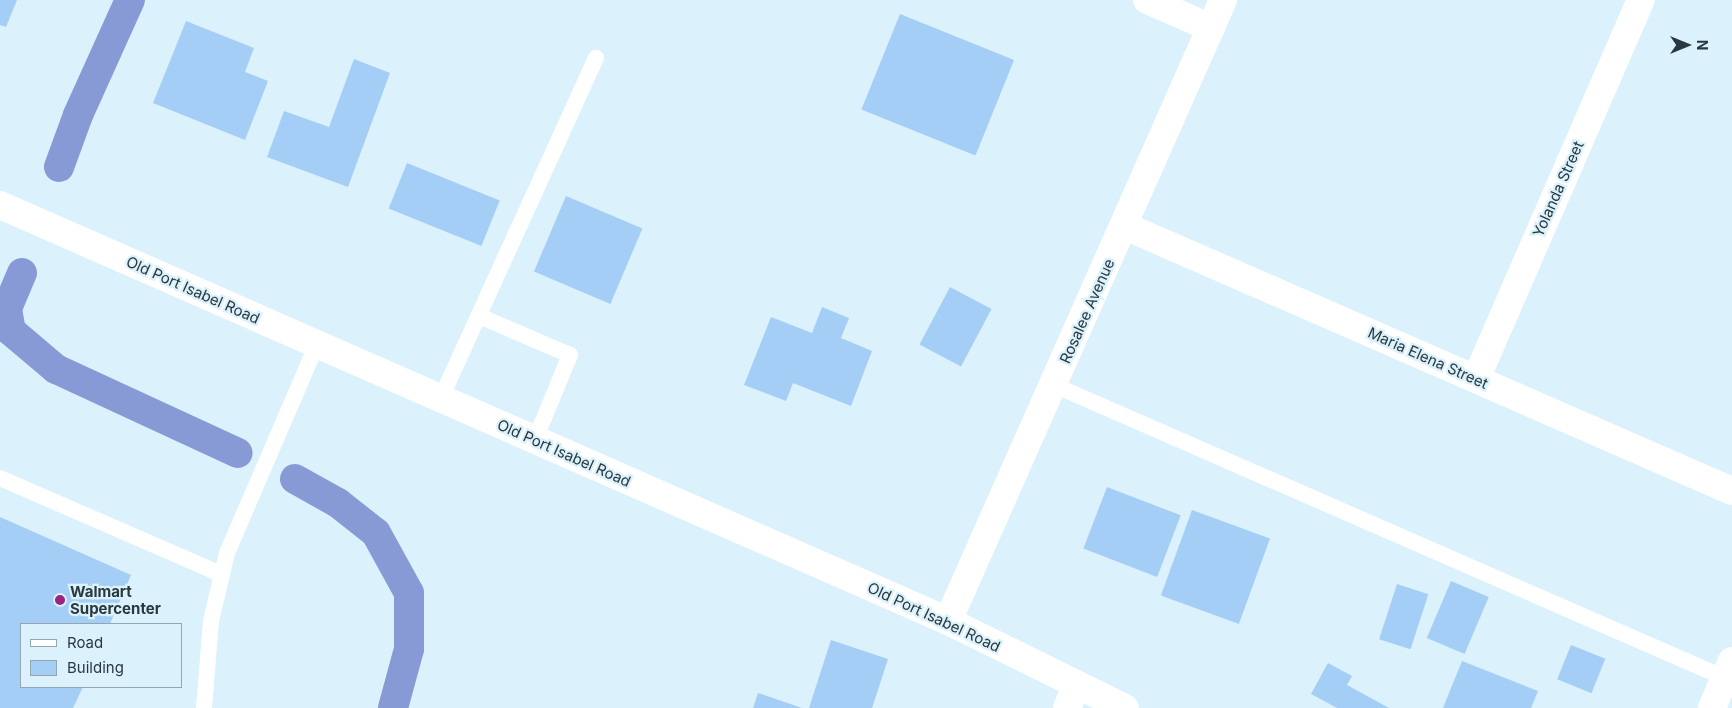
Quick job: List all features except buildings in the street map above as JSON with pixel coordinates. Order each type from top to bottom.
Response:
[{"type":"street","points":[[1148,0],[1211,28]]},
{"type":"street","name":"Rosalee Avenue","points":[[948,621],[1223,0]]},
{"type":"street","name":"Yolanda Street","points":[[1476,379],[1641,0]]},
{"type":"street","name":"Old Port Isabel Road","points":[[0,205],[948,621],[1072,697],[1125,708]]},
{"type":"street","name":"Maria Elena Street","points":[[1124,226],[1732,491]]},
{"type":"street","points":[[1712,708],[1728,669]]},
{"type":"lane","points":[[441,398],[596,58]]},
{"type":"lane","points":[[479,316],[570,355],[535,440]]},
{"type":"lane","points":[[204,708],[211,621],[221,574],[317,344]]},
{"type":"lane","points":[[1054,385],[1728,669]]},
{"type":"lane","points":[[0,478],[221,574]]},
{"type":"waterway","points":[[59,167],[78,115],[130,0]]},
{"type":"waterway","points":[[22,273],[7,309],[11,331],[56,369],[238,453]]},
{"type":"waterway","points":[[295,479],[338,503],[376,533],[409,593],[409,649],[393,708]]},
{"type":"place","name":"Walmart Supercenter","points":[[60,600]]}]
